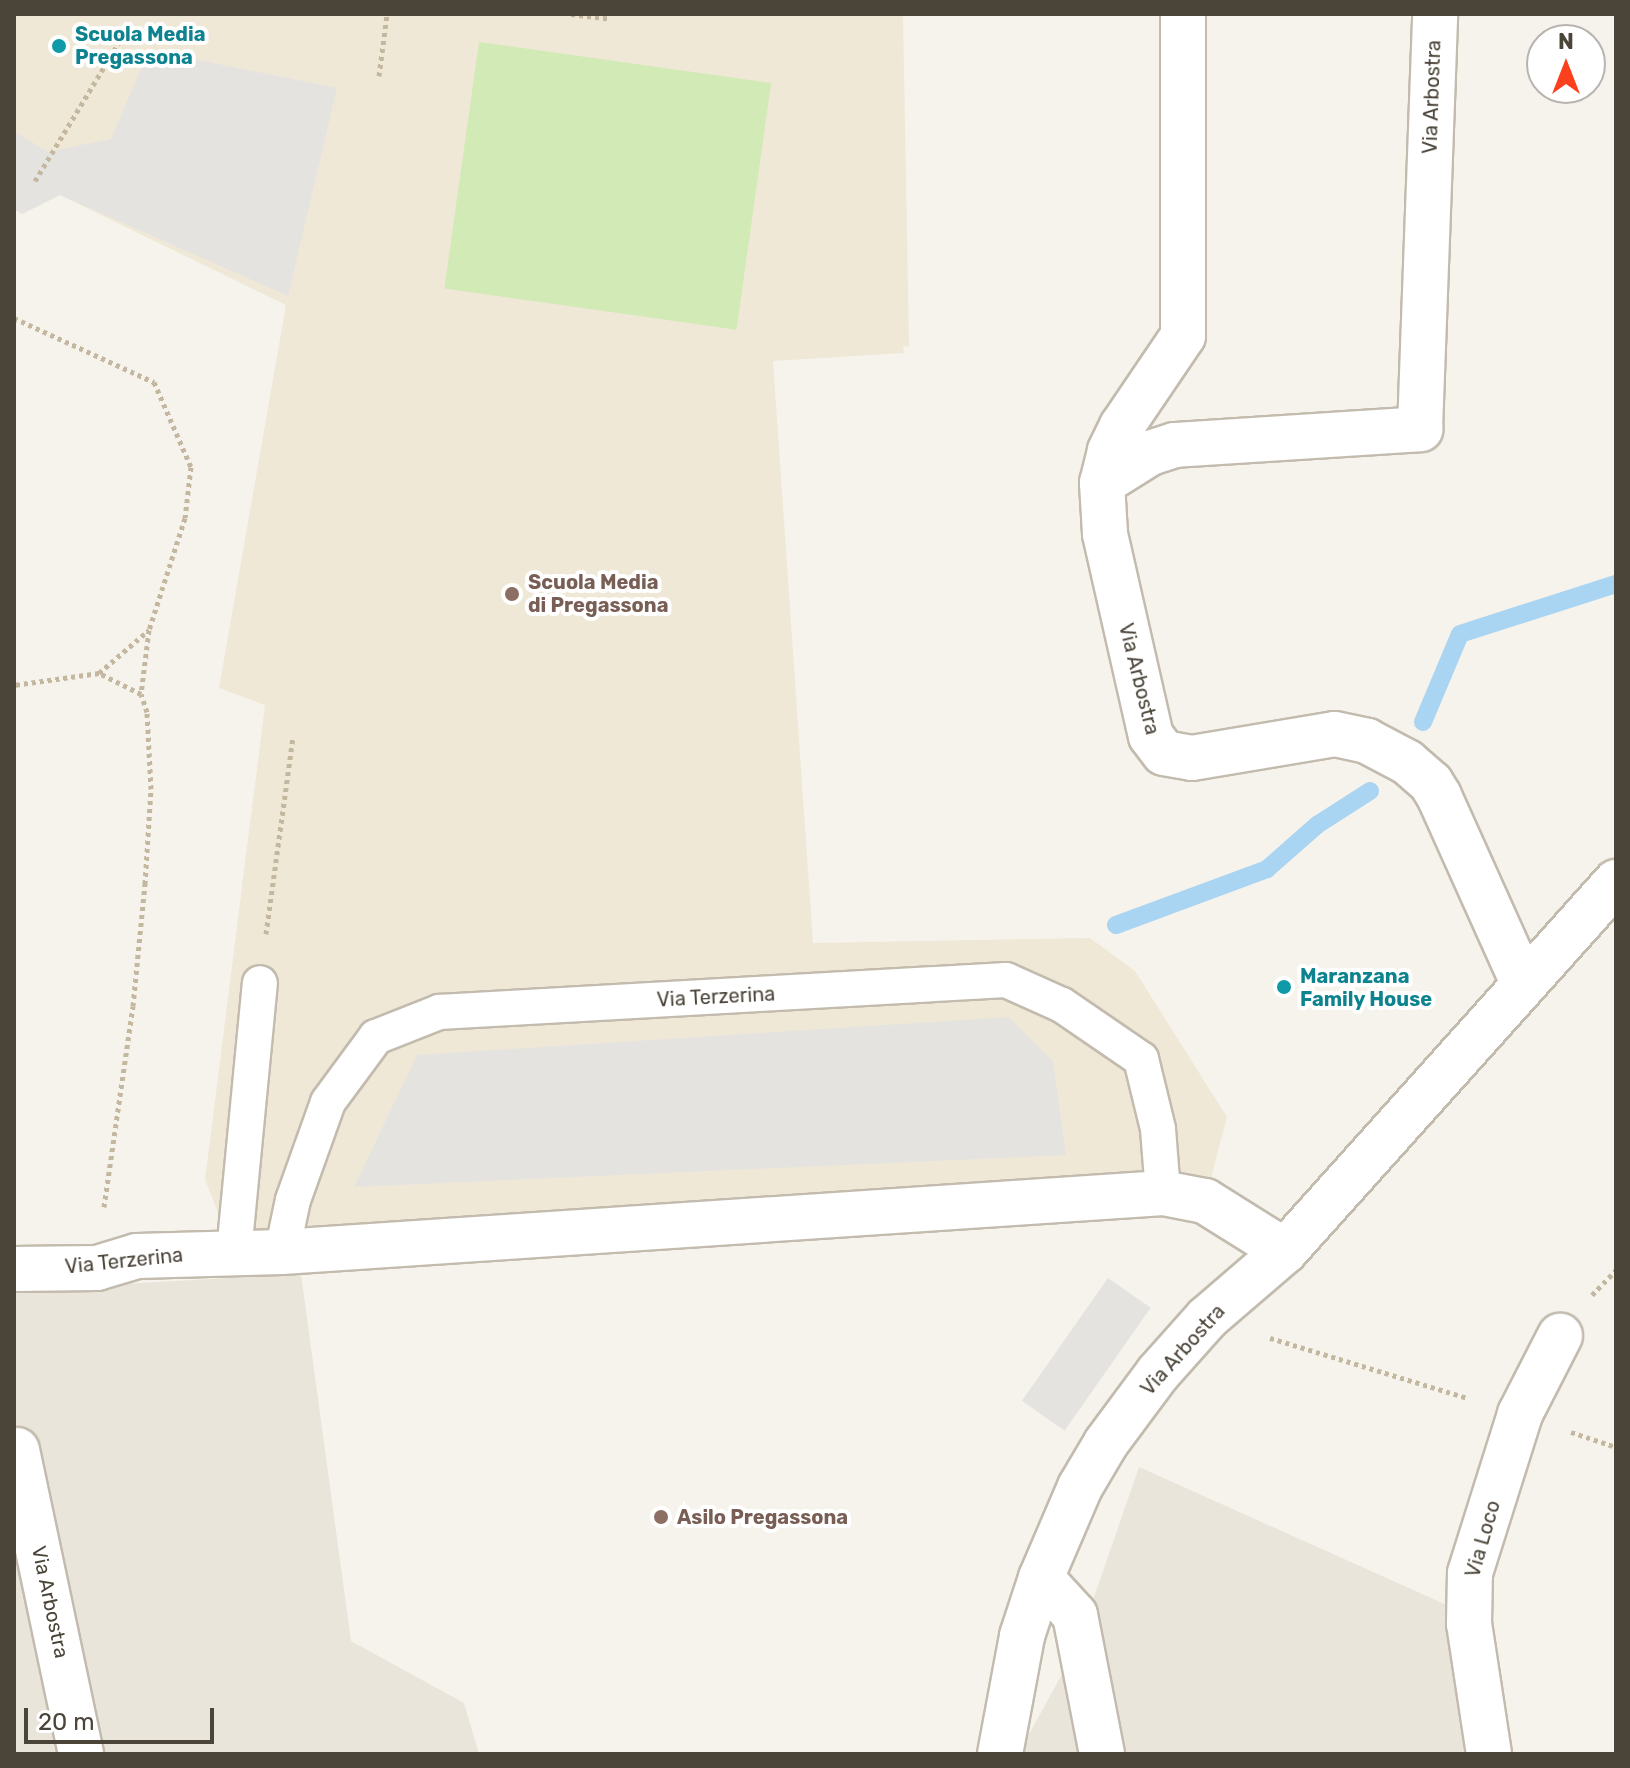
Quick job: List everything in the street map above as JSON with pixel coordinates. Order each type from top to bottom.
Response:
[{"type":"street","name":"Via Arbostra","points":[[1183,14],[1183,336],[1122,426],[1110,451],[1102,483],[1105,534],[1156,746],[1176,758],[1192,758],[1335,734],[1367,741],[1407,762],[1431,783],[1439,796],[1523,983]]},
{"type":"street","name":"Via Arbostra","points":[[1102,483],[1150,453],[1175,445],[1420,429],[1435,14]]},
{"type":"street","name":"Via Arbostra","points":[[1000,1754],[1022,1636],[1041,1578],[1080,1487],[1106,1443],[1158,1373],[1207,1318],[1285,1251],[1616,882]]},
{"type":"street","name":"Via Terzerina","points":[[14,1269],[97,1268],[137,1256],[282,1252],[1163,1193],[1205,1201],[1285,1251]]},
{"type":"street","name":"Via Loco","points":[[1489,1754],[1469,1624],[1469,1586],[1520,1414],[1560,1336]]},
{"type":"street","name":"Via Arbostra","points":[[17,1450],[81,1754]]},
{"type":"street","points":[[1041,1578],[1075,1615],[1102,1754]]},
{"type":"lane","name":"Via Terzerina","points":[[282,1252],[293,1200],[328,1102],[376,1037],[439,1012],[1006,980],[1062,1005],[1141,1059],[1158,1129],[1163,1193]]},
{"type":"lane","points":[[234,1252],[260,983]]},
{"type":"path","points":[[379,76],[387,14]]},
{"type":"path","points":[[571,14],[610,19]]},
{"type":"path","points":[[35,181],[129,26]]},
{"type":"path","points":[[14,318],[154,382],[191,467],[185,518],[149,630],[141,694],[147,712],[151,789],[145,884],[97,1268]]},
{"type":"path","points":[[14,685],[99,673],[149,630]]},
{"type":"path","points":[[99,673],[141,694]]},
{"type":"path","points":[[260,983],[293,737]]},
{"type":"path","points":[[1207,1318],[1520,1414]]},
{"type":"shaded area","name":"Scuola Media di Pregassona","points":[[14,14],[903,14],[909,346],[903,347],[904,353],[773,361],[813,943],[1090,938],[1135,971],[1227,1117],[1205,1201],[234,1252],[205,1180],[265,705],[219,688],[286,305],[60,195],[22,214],[14,209]]},
{"type":"shaded area","points":[[149,50],[337,88],[288,296],[60,195],[22,214],[14,209],[14,131],[48,152],[111,139]]},
{"type":"shaded area","points":[[1009,1017],[1053,1061],[1066,1155],[354,1187],[417,1055]]},
{"type":"shaded area","points":[[301,1274],[351,1641],[464,1703],[479,1754],[14,1754],[14,1290]]},
{"type":"shaded area","points":[[1108,1278],[1151,1308],[1065,1431],[1022,1401]]},
{"type":"shaded area","points":[[1139,1467],[1449,1606],[1475,1754],[1018,1754],[1076,1649]]},
{"type":"green space","points":[[479,42],[771,83],[736,330],[444,289]]},
{"type":"waterway","points":[[1423,722],[1460,634],[1616,584]]},
{"type":"waterway","points":[[1116,925],[1267,869],[1317,825],[1370,791]]},
{"type":"place","name":"Scuola Media Pregassona","points":[[59,46]]},
{"type":"place","name":"Scuola Media di Pregassona","points":[[512,594]]},
{"type":"place","name":"Maranzana Family House","points":[[1284,987]]},
{"type":"place","name":"Asilo Pregassona","points":[[661,1517]]}]
